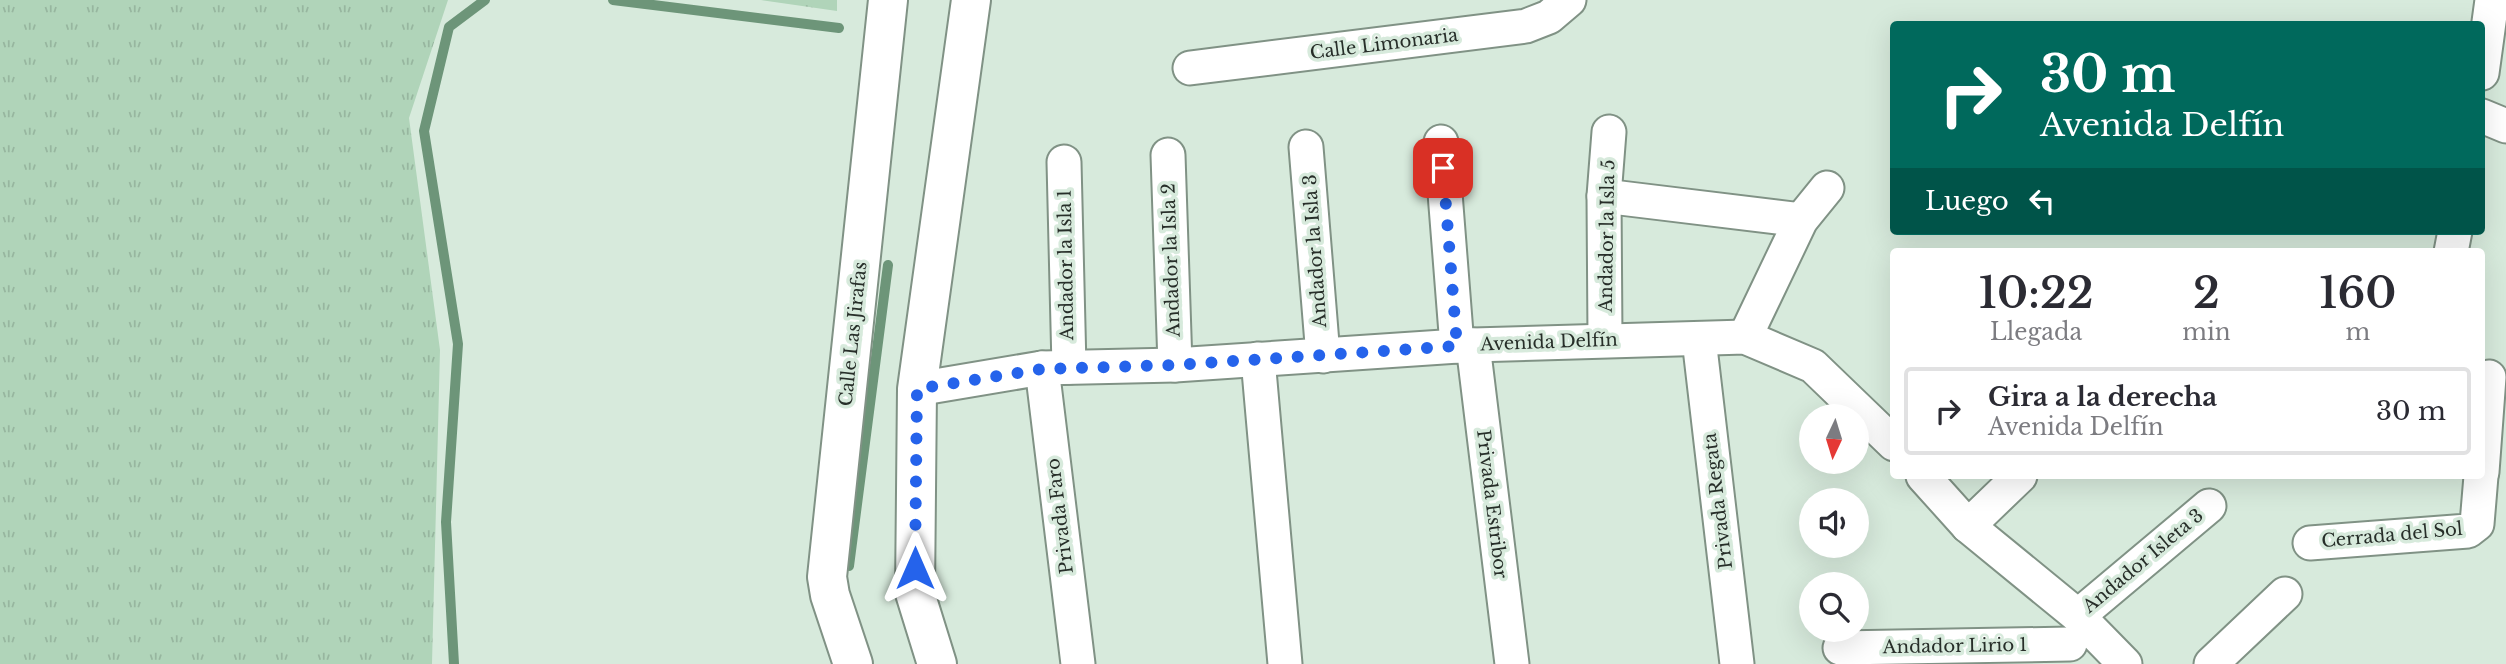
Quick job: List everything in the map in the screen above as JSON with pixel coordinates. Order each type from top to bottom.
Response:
[{"type":"main road","name":"Calle Las Jirafas","points":[[853,664],[830,595],[827,577],[888,0]]},
{"type":"main road","points":[[937,664],[915,593],[917,389],[971,0]]},
{"type":"street","name":"Calle Limonaria","points":[[1190,68],[1526,26],[1549,17],[1569,0]]},
{"type":"street","points":[[2485,51],[2492,0]]},
{"type":"street","points":[[2485,117],[2506,126]]},
{"type":"street","name":"Andador la Isla 5","points":[[1605,339],[1604,196],[1609,132]]},
{"type":"street","name":"Privada Estribor","points":[[1441,142],[1465,345],[1512,664]]},
{"type":"street","name":"Andador la Isla 3","points":[[1306,147],[1323,356]]},
{"type":"street","name":"Andador la Isla 2","points":[[1168,155],[1175,365]]},
{"type":"street","name":"Andador la Isla 1","points":[[1055,368],[1064,162]]},
{"type":"street","points":[[1745,337],[1801,219],[1827,188]]},
{"type":"street","points":[[1604,196],[1801,219]]},
{"type":"street","name":"Avenida Delfín","points":[[917,389],[1055,368],[1175,365],[1465,345],[1745,337],[1813,366],[1888,426]]},
{"type":"street","name":"Privada Regata","points":[[1699,339],[1737,664]]},
{"type":"street","points":[[1258,359],[1285,664]]},
{"type":"street","name":"Privada Faro","points":[[1055,368],[1078,664]]},
{"type":"street","points":[[2485,438],[2492,376]]},
{"type":"street","points":[[1926,479],[1968,526],[2035,583],[2074,641],[2125,664]]},
{"type":"street","points":[[1968,526],[2017,479]]},
{"type":"street","name":"Cerrada del Sol","points":[[2310,543],[2468,531],[2477,524],[2481,479]]},
{"type":"street","name":"Andador Isleta 3","points":[[2074,641],[2209,506]]},
{"type":"street","points":[[2211,664],[2285,594]]},
{"type":"street","name":"Andador Lirio 1","points":[[1840,648],[2074,641]]},
{"type":"green space","points":[[0,0],[448,0],[409,118],[440,350],[432,664],[0,664]]},
{"type":"green space","points":[[761,0],[837,0],[837,11]]},
{"type":"waterway","points":[[454,664],[446,522],[458,344],[424,131],[449,27],[485,0]]},
{"type":"waterway","points":[[613,0],[839,28]]},
{"type":"waterway","points":[[849,566],[888,265]]},
{"type":"route","points":[[915,568],[917,389],[1042,369],[1175,365],[1457,346],[1443,168]]}]
